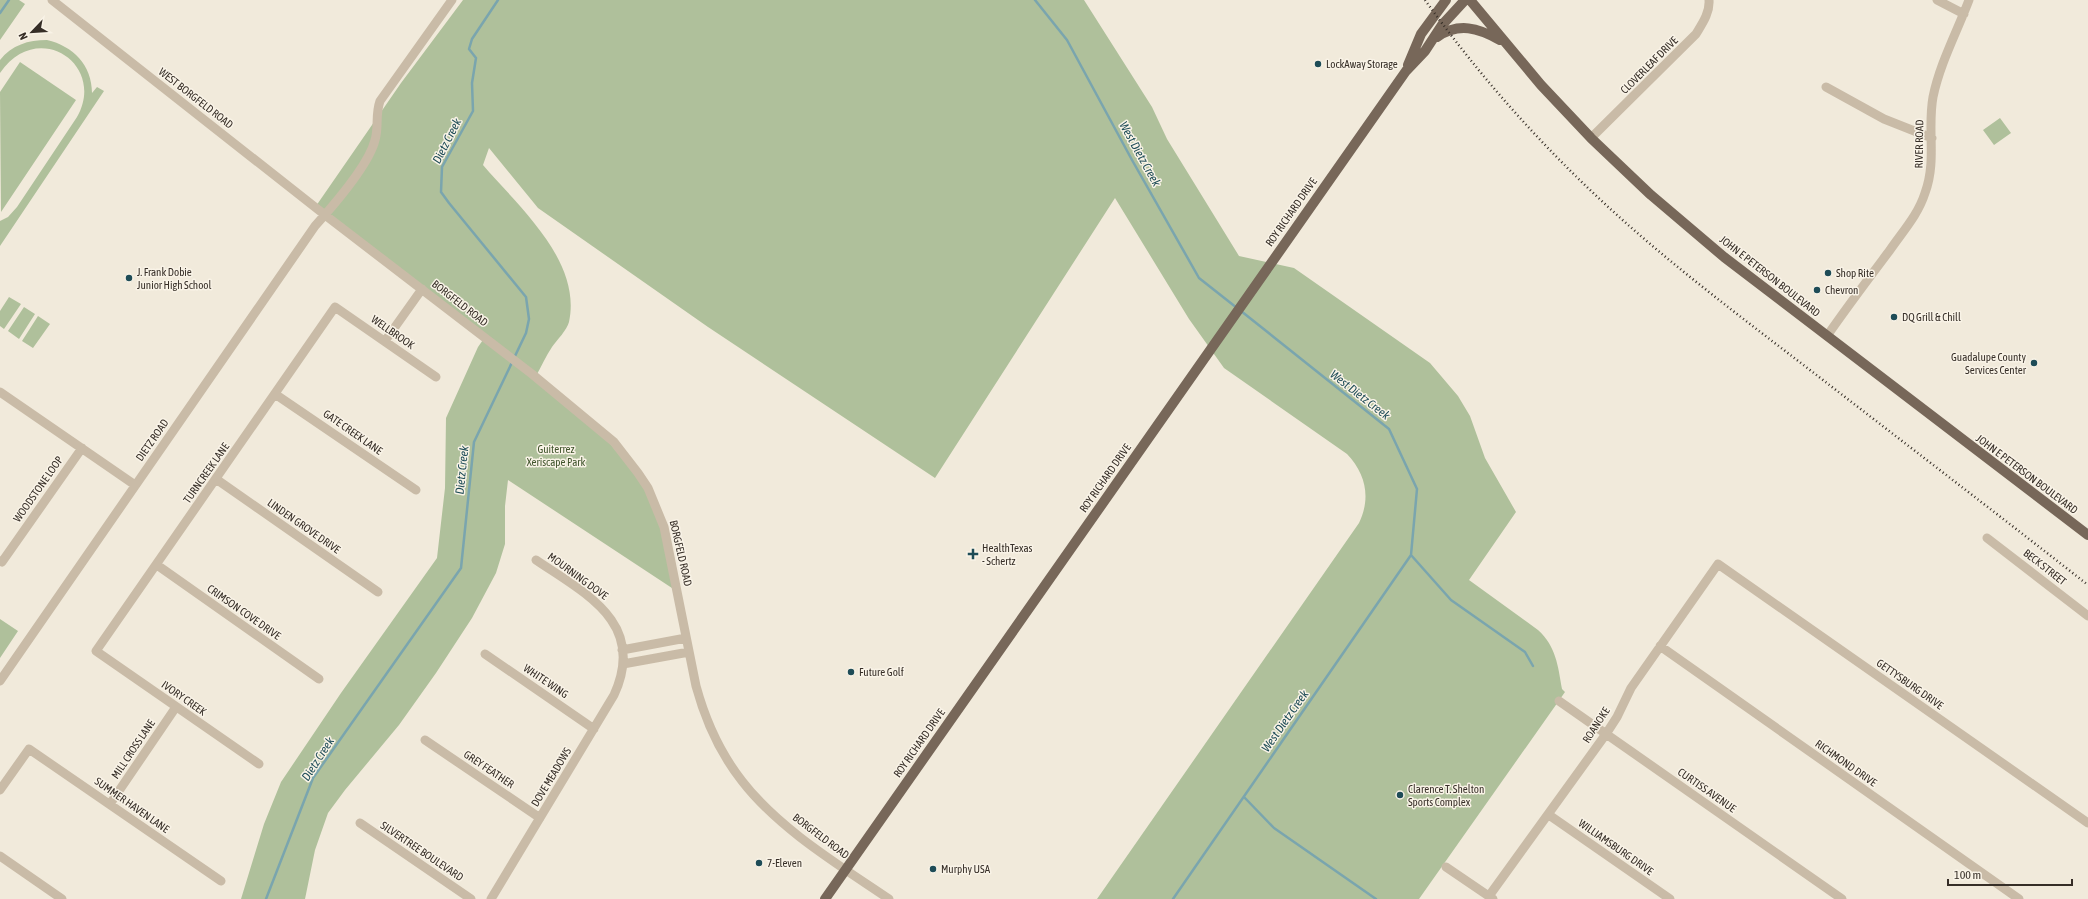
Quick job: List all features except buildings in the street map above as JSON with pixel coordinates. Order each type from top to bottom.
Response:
[{"type":"main road","name":"ROY RICHARD DRIVE","points":[[1406,71],[1421,34],[1446,0]]},
{"type":"main road","name":"ROY RICHARD DRIVE","points":[[825,899],[1222,331],[1406,71],[1434,40],[1442,25],[1465,0]]},
{"type":"main road","name":"JOHN E PETERSON BOULEVARD","points":[[1470,0],[1541,85],[1591,138],[1651,195],[1724,257],[2088,536]]},
{"type":"main road","points":[[1434,40],[1446,31],[1463,27],[1485,32],[1505,43]]},
{"type":"street","name":"WEST BORGFELD ROAD","points":[[52,0],[325,215]]},
{"type":"street","name":"DIETZ ROAD","points":[[0,681],[315,226],[337,202],[372,151],[376,139],[376,115],[380,101],[452,0]]},
{"type":"street","name":"CLOVERLEAF DRIVE","points":[[1591,138],[1696,34],[1704,22],[1710,6],[1709,0]]},
{"type":"street","points":[[1937,0],[1964,14]]},
{"type":"street","name":"RIVER ROAD","points":[[1827,336],[1915,217],[1930,178],[1932,158],[1933,97],[1944,58],[1969,0]]},
{"type":"street","points":[[1826,87],[1884,119],[1932,138]]},
{"type":"street","name":"BORGFELD ROAD","points":[[325,215],[485,337],[614,442],[648,488],[660,517],[668,541],[686,638],[700,701],[715,737],[738,776],[755,796],[779,819],[889,899]]},
{"type":"street","points":[[385,341],[422,289]]},
{"type":"street","name":"WELLBROOK","points":[[335,307],[436,377]]},
{"type":"street","name":"TURNCREEK LANE","points":[[96,652],[335,307]]},
{"type":"street","points":[[0,392],[135,485]]},
{"type":"street","name":"GATE CREEK LANE","points":[[275,394],[416,490]]},
{"type":"street","name":"WOODSTONE LOOP","points":[[0,561],[2,562],[82,448]]},
{"type":"street","name":"LINDEN GROVE DRIVE","points":[[216,479],[378,592]]},
{"type":"street","name":"BECK STREET","points":[[1987,538],[2088,616]]},
{"type":"street","name":"MOURNING DOVE","points":[[536,560],[602,607],[618,631],[623,656]]},
{"type":"street","name":"ROANOKE","points":[[1491,898],[1606,734],[1617,717],[1631,688],[1718,564]]},
{"type":"street","name":"GETTYSBURG DRIVE","points":[[1718,564],[2088,823]]},
{"type":"street","name":"CRIMSON COVE DRIVE","points":[[156,565],[318,679]]},
{"type":"street","points":[[623,656],[686,638]]},
{"type":"street","name":"RICHMOND DRIVE","points":[[1660,646],[2019,899]]},
{"type":"street","name":"IVORY CREEK","points":[[96,652],[258,764]]},
{"type":"street","points":[[623,656],[689,652]]},
{"type":"street","name":"WHITE WING","points":[[485,654],[594,729]]},
{"type":"street","name":"DOVE MEADOWS","points":[[491,899],[594,729],[620,683],[623,656]]},
{"type":"street","name":"CURTISS AVENUE","points":[[1559,700],[1842,899]]},
{"type":"street","name":"MILL CROSS LANE","points":[[110,804],[176,707]]},
{"type":"street","name":"GREY FEATHER","points":[[425,740],[540,818]]},
{"type":"street","name":"SUMMER HAVEN LANE","points":[[0,790],[29,749],[220,881]]},
{"type":"street","name":"WILLIAMSBURG DRIVE","points":[[1548,815],[1670,899]]},
{"type":"street","name":"SILVERTREE BOULEVARD","points":[[360,823],[471,899]]},
{"type":"street","points":[[0,856],[62,899]]},
{"type":"street","points":[[1446,867],[1491,898]]},
{"type":"green space","points":[[0,0],[19,0],[25,4],[0,40]]},
{"type":"green space","name":"Guiterrez Xeriscape Park","points":[[463,0],[1084,0],[1152,107],[1167,139],[1239,256],[1294,268],[1430,363],[1458,396],[1470,416],[1485,458],[1516,512],[1469,580],[1538,630],[1544,636],[1555,657],[1562,689],[1565,692],[1419,899],[1097,899],[1359,523],[1365,504],[1365,487],[1362,478],[1359,470],[1347,454],[1224,368],[1189,319],[1115,198],[935,478],[708,327],[538,208],[489,148],[483,165],[544,236],[557,257],[566,278],[571,299],[568,325],[550,350],[536,376],[597,427],[652,496],[678,592],[508,480],[505,506],[505,544],[496,573],[472,618],[436,673],[399,725],[345,790],[328,813],[315,850],[305,899],[241,899],[264,824],[281,782],[341,693],[437,558],[445,488],[446,418],[478,347],[485,337],[316,206],[401,83]]},
{"type":"green space","points":[[47,40],[65,47],[79,58],[89,74],[92,93],[97,87],[104,91],[0,246],[0,221],[8,217],[17,207],[77,117],[84,98],[83,80],[76,65],[64,54],[49,49],[32,49],[15,57],[0,73],[0,60],[15,47],[27,42]]},
{"type":"green space","points":[[20,62],[76,100],[1,212],[0,92]]},
{"type":"green space","points":[[2000,118],[2011,133],[1994,145],[1983,130]]},
{"type":"green space","points":[[9,297],[21,304],[4,329],[0,326],[0,311]]},
{"type":"green space","points":[[24,307],[35,314],[19,339],[8,331]]},
{"type":"green space","points":[[38,316],[50,324],[33,348],[22,341]]},
{"type":"green space","points":[[0,619],[18,631],[0,658]]},
{"type":"waterway","points":[[0,13],[9,0]]},
{"type":"waterway","name":"Dietz Creek","points":[[266,899],[313,778],[461,568],[474,442],[526,333],[529,319],[526,297],[441,192],[442,167],[473,111],[472,83],[476,58],[469,49],[472,39],[498,0]]},
{"type":"waterway","name":"West Dietz Creek","points":[[1035,0],[1067,40],[1132,160],[1199,278],[1237,308]]},
{"type":"waterway","name":"West Dietz Creek","points":[[1173,899],[1411,555],[1417,489],[1389,429],[1241,311]]},
{"type":"waterway","points":[[1411,555],[1451,600],[1525,652],[1533,666]]},
{"type":"waterway","points":[[1244,797],[1274,828],[1376,899]]},
{"type":"railway","points":[[1425,0],[1488,81],[1533,132],[1605,204],[1657,250],[2088,585]]},
{"type":"place","name":"LockAway Storage","points":[[1318,64]]},
{"type":"place","name":"Shop Rite","points":[[1828,273]]},
{"type":"place","name":"J. Frank Dobie Junior High School","points":[[129,278]]},
{"type":"place","name":"Chevron","points":[[1817,290]]},
{"type":"place","name":"DQ Grill & Chill","points":[[1894,317]]},
{"type":"place","name":"Guadalupe County Services Center","points":[[2034,363]]},
{"type":"place","name":"HealthTexas - Schertz","points":[[973,554]]},
{"type":"place","name":"Future Golf","points":[[851,672]]},
{"type":"place","name":"Clarence T. Shelton Sports Complex","points":[[1400,795]]},
{"type":"place","name":"7-Eleven","points":[[759,863]]},
{"type":"place","name":"Murphy USA","points":[[933,869]]}]
